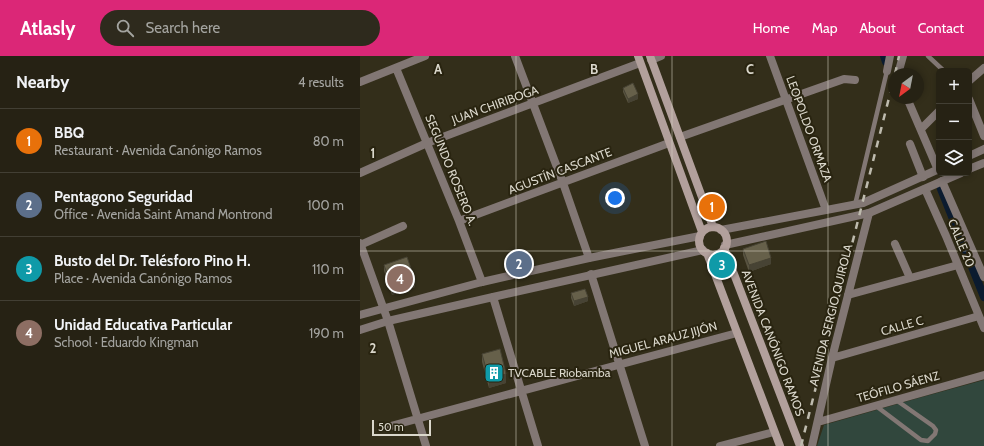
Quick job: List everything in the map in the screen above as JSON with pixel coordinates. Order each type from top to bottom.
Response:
[{"type":"main road","points":[[650,58],[713,227]]},
{"type":"main road","points":[[639,59],[701,234],[699,242],[705,252],[780,446]]},
{"type":"main road","points":[[701,234],[709,227],[721,230]]},
{"type":"main road","name":"AVENIDA CANÓNIGO RAMOS","points":[[721,230],[726,237],[725,247],[800,446]]},
{"type":"main road","points":[[705,252],[717,254],[725,247]]},
{"type":"street","points":[[360,82],[425,56]]},
{"type":"street","points":[[515,56],[563,183],[589,258]]},
{"type":"street","points":[[650,58],[661,56]]},
{"type":"street","name":"LEOPOLDO ORMAZA","points":[[770,56],[826,210]]},
{"type":"street","points":[[887,71],[890,56]]},
{"type":"street","points":[[900,68],[903,56]]},
{"type":"street","name":"JUAN CHIRIBOGA","points":[[360,173],[427,143],[532,104],[639,59]]},
{"type":"street","name":"SEGUNDO ROSERO A.","points":[[396,68],[482,282]]},
{"type":"street","points":[[972,78],[984,68]]},
{"type":"street","points":[[680,137],[844,79],[855,80]]},
{"type":"street","points":[[910,104],[936,163]]},
{"type":"street","points":[[971,104],[984,136]]},
{"type":"street","points":[[921,129],[936,114]]},
{"type":"street","name":"AGUSTÍN CASCANTE","points":[[459,222],[669,143]]},
{"type":"street","points":[[910,144],[923,176]]},
{"type":"street","points":[[972,155],[984,149]]},
{"type":"street","points":[[972,168],[984,163]]},
{"type":"street","points":[[721,230],[863,203],[936,171]]},
{"type":"street","points":[[725,247],[869,213],[955,176]]},
{"type":"street","name":"CALLE 20","points":[[942,182],[980,257],[984,277]]},
{"type":"street","name":"CALLE 20","points":[[925,189],[984,328]]},
{"type":"street","name":"AVENIDA SERGIO QUIROLA","points":[[812,446],[832,358],[869,213]]},
{"type":"street","points":[[403,226],[360,244],[388,321],[426,446]]},
{"type":"street","points":[[360,315],[482,282],[701,234]]},
{"type":"street","points":[[894,244],[910,278]]},
{"type":"street","points":[[360,330],[388,321],[591,274],[705,252]]},
{"type":"street","points":[[848,295],[958,265]]},
{"type":"street","points":[[591,274],[645,446]]},
{"type":"street","points":[[492,297],[538,446]]},
{"type":"street","name":"CALLE C","points":[[832,358],[979,316]]},
{"type":"street","name":"MIGUEL ARAUZ JIJÓN","points":[[387,427],[737,333]]},
{"type":"street","name":"TEÓFILO SÁENZ","points":[[818,422],[984,375]]},
{"type":"street","points":[[720,446],[774,432]]},
{"type":"lane","points":[[928,56],[941,68]]},
{"type":"lane","points":[[855,205],[887,71]]},
{"type":"lane","points":[[876,406],[921,440],[928,440],[932,438],[936,430],[933,426],[896,400]]},
{"type":"green space","points":[[984,380],[984,446],[817,446],[824,425]]},
{"type":"building","points":[[633,83],[638,94],[628,99],[623,88]]},
{"type":"building","points":[[766,241],[771,258],[749,265],[743,249]]},
{"type":"building","points":[[407,257],[415,280],[392,288],[384,265]]},
{"type":"building","points":[[585,289],[588,297],[574,301],[571,293]]},
{"type":"building","points":[[500,349],[506,374],[489,379],[482,354]]},
{"type":"waterway","points":[[884,56],[886,62]]},
{"type":"waterway","points":[[941,189],[984,297]]},
{"type":"railway","points":[[896,68],[899,56]]},
{"type":"railway","points":[[801,446],[888,102]]},
{"type":"place","name":"BBQ","points":[[712,207]]},
{"type":"place","name":"Pentagono Seguridad","points":[[519,264]]},
{"type":"place","name":"Busto del Dr. Telésforo Pino H.","points":[[722,265]]},
{"type":"place","name":"Unidad Educativa Particular","points":[[400,279]]},
{"type":"place","name":"TVCABLE Riobamba","points":[[494,373]]}]
